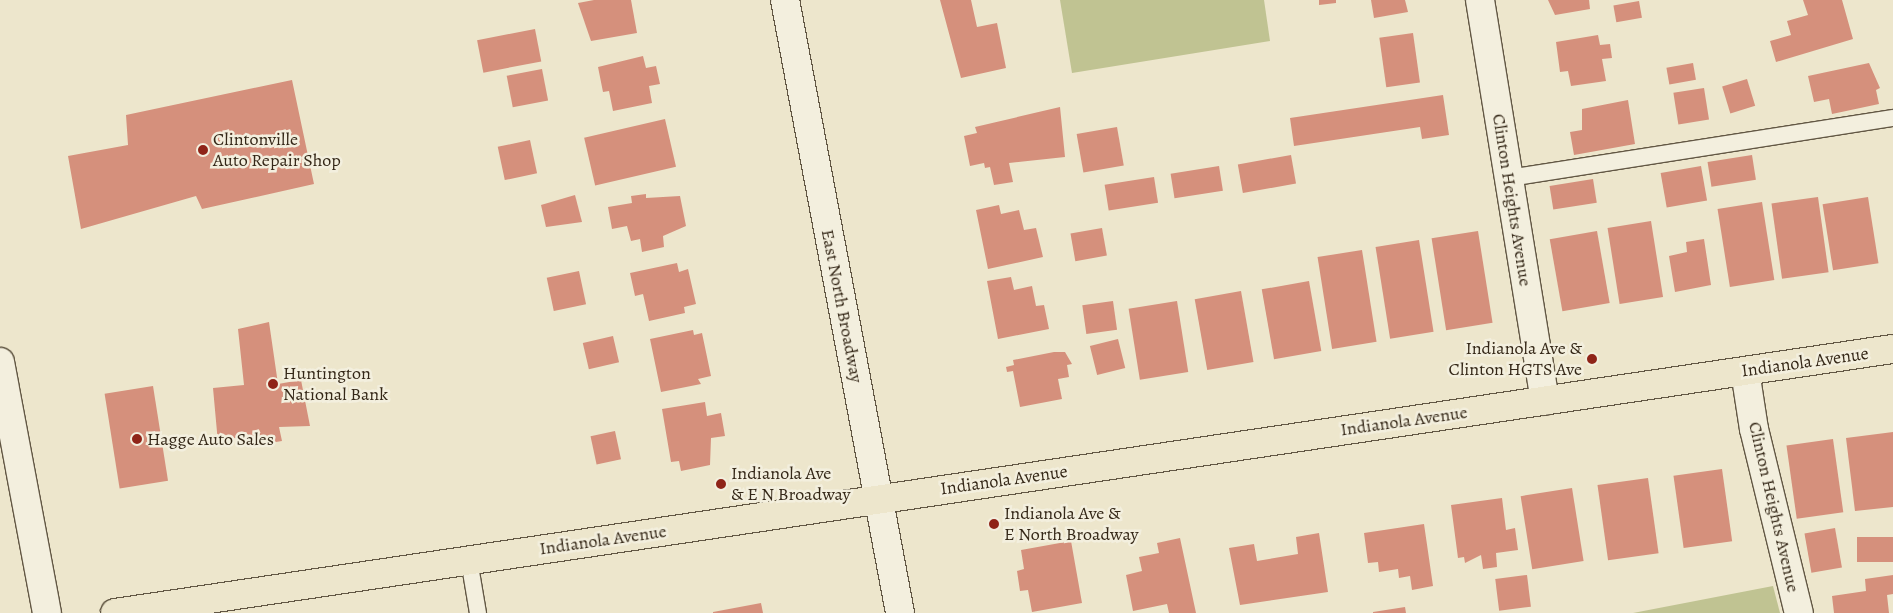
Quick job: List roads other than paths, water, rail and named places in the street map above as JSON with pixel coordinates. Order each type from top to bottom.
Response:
[{"type":"main road","name":"Indianola Avenue","points":[[115,613],[1893,350]]},
{"type":"street","name":"East North Broadway","points":[[785,0],[900,613]]},
{"type":"street","name":"Clinton Heights Avenue","points":[[1480,0],[1545,401]]},
{"type":"street","points":[[0,362],[47,613]]},
{"type":"street","name":"Clinton Heights Avenue","points":[[1745,371],[1754,429],[1799,613]]},
{"type":"lane","points":[[1509,178],[1893,118]]},
{"type":"lane","points":[[469,560],[478,613]]},
{"type":"place","name":"Clintonville Auto Repair Shop","points":[[203,150]]},
{"type":"place","name":"Indianola Ave & Clinton HGTS Ave","points":[[1592,359]]},
{"type":"place","name":"Huntington National Bank","points":[[273,384]]},
{"type":"place","name":"Hagge Auto Sales","points":[[137,439]]},
{"type":"place","name":"Indianola Ave & E N Broadway","points":[[721,484]]},
{"type":"place","name":"Indianola Ave & E North Broadway","points":[[994,524]]}]
